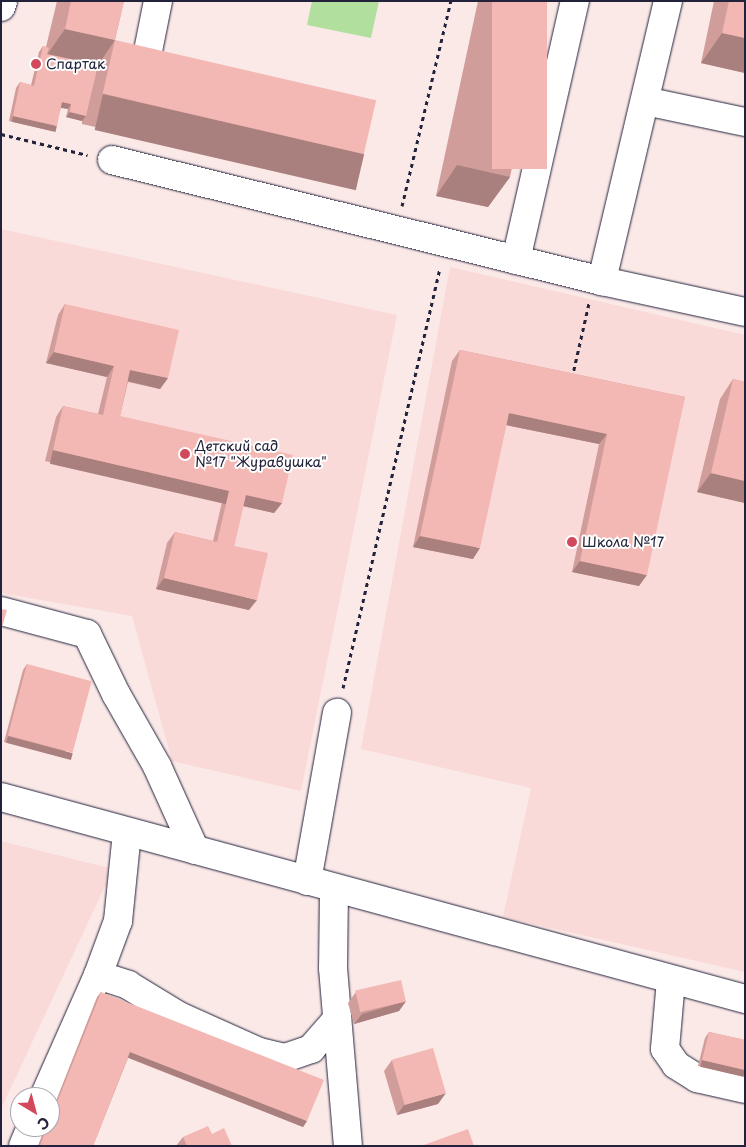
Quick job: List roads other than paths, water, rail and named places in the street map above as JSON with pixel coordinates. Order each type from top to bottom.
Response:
[{"type":"street","points":[[1,7],[3,1]]},
{"type":"street","points":[[148,51],[158,1]]},
{"type":"street","points":[[516,260],[575,1]]},
{"type":"street","points":[[599,280],[645,101],[668,1]]},
{"type":"street","points":[[645,101],[745,122]]},
{"type":"street","points":[[112,160],[599,280],[745,312]]},
{"type":"street","points":[[1,611],[88,634],[116,694],[157,766],[195,850]]},
{"type":"street","points":[[307,881],[337,713]]},
{"type":"street","points":[[1,797],[334,889],[745,999]]},
{"type":"street","points":[[48,1087],[98,975],[118,922],[126,832]]},
{"type":"street","points":[[334,889],[333,968],[348,1146]]},
{"type":"street","points":[[98,975],[128,985],[179,1016],[258,1052],[285,1058],[311,1049],[337,1019]]},
{"type":"street","points":[[671,980],[665,1049],[676,1065],[697,1078],[745,1089]]},
{"type":"place","name":"Спартак","points":[[36,64]]},
{"type":"place","name":"Детский сад №17 \"Журавушка\"","points":[[185,454]]},
{"type":"place","name":"Школа №17","points":[[572,542]]}]
